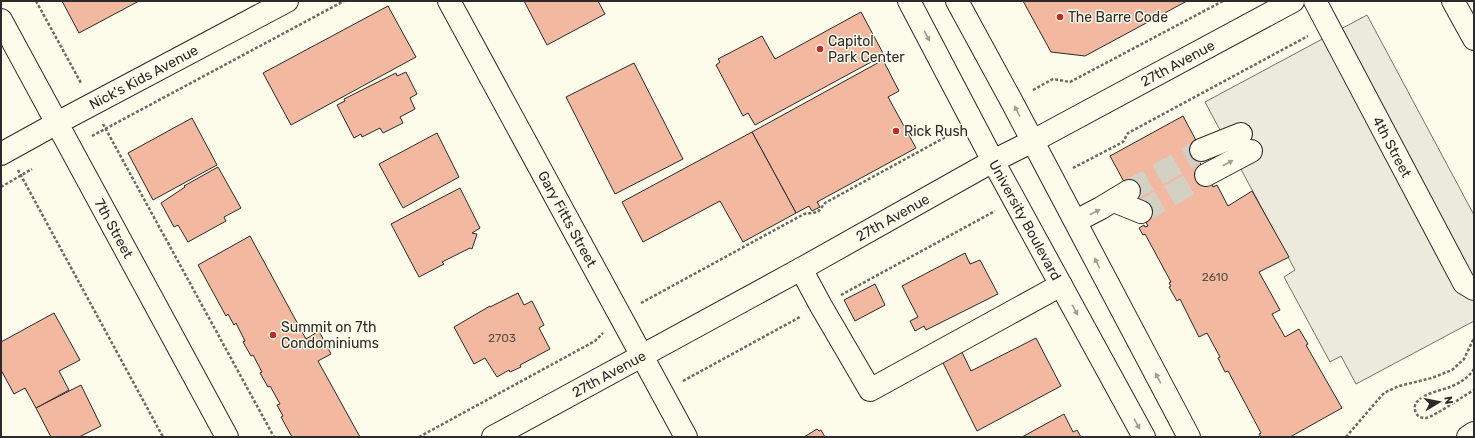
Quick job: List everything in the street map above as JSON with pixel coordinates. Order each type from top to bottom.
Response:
[{"type":"main road","name":"Nick's Kids Avenue","points":[[8,160],[57,123],[287,1]]},
{"type":"main road","name":"Gary Fitts Street","points":[[449,1],[686,437]]},
{"type":"main road","name":"University Boulevard","points":[[909,1],[993,161],[1144,437]]},
{"type":"main road","points":[[957,1],[1076,221],[1189,437]]},
{"type":"main road","name":"27th Avenue","points":[[493,437],[642,357],[993,161],[1033,142],[1293,1]]},
{"type":"main road","name":"4th Street","points":[[1315,1],[1464,283],[1474,289]]},
{"type":"main road","points":[[1453,1],[1474,39]]},
{"type":"main road","name":"7th Street","points":[[1,20],[227,437]]},
{"type":"main road","points":[[1201,150],[1246,142],[1206,175]]},
{"type":"main road","points":[[1076,221],[1121,196],[1141,212]]},
{"type":"main road","points":[[801,269],[820,306],[870,390],[1061,285]]},
{"type":"main road","points":[[1468,437],[1474,433]]},
{"type":"path","points":[[36,1],[85,90]]},
{"type":"path","points":[[92,136],[344,1]]},
{"type":"path","points":[[1012,102],[1053,79],[1070,82],[1223,1]]},
{"type":"path","points":[[101,120],[274,437]]},
{"type":"path","points":[[419,437],[596,341],[620,315],[804,214],[818,212],[825,203],[973,122]]},
{"type":"path","points":[[8,160],[21,176],[163,437]]},
{"type":"path","points":[[1,186],[32,169]]},
{"type":"path","points":[[1346,437],[1384,393],[1399,386],[1432,378],[1452,370],[1464,359],[1474,338]]},
{"type":"path","points":[[1474,369],[1470,376],[1451,387],[1423,396],[1415,404],[1415,411],[1418,416],[1422,418],[1430,416],[1474,390]]},
{"type":"shaded area","points":[[1367,15],[1474,215],[1474,321],[1356,384],[1341,356],[1330,362],[1284,277],[1295,270],[1205,102]]},
{"type":"building","points":[[62,1],[139,1],[79,33]]},
{"type":"building","points":[[524,1],[598,1],[605,14],[547,45]]},
{"type":"building","points":[[1023,1],[1187,1],[1085,56],[1051,52]]},
{"type":"building","points":[[388,6],[416,57],[291,125],[263,73]]},
{"type":"building","points":[[861,12],[884,55],[755,125],[748,113],[743,116],[716,65],[720,62],[718,59],[762,36],[775,59]]},
{"type":"building","points":[[883,60],[899,91],[888,97],[916,148],[817,202],[820,207],[812,211],[809,206],[796,213],[752,132]]},
{"type":"building","points":[[634,63],[683,159],[615,194],[566,97]]},
{"type":"building","points":[[406,72],[417,94],[410,98],[415,109],[400,117],[403,123],[383,133],[380,128],[362,137],[361,134],[354,138],[337,105],[345,101],[344,99],[396,73],[397,76]]},
{"type":"building","points":[[1183,116],[1206,159],[1200,162],[1213,187],[1217,185],[1228,206],[1252,191],[1289,257],[1259,272],[1280,310],[1272,314],[1285,337],[1299,329],[1308,344],[1306,345],[1342,408],[1290,437],[1261,437],[1259,434],[1261,433],[1228,371],[1225,372],[1218,358],[1220,357],[1207,333],[1199,337],[1180,299],[1177,301],[1169,287],[1171,286],[1169,283],[1171,282],[1145,234],[1143,235],[1139,228],[1144,225],[1145,227],[1148,226],[1110,156]]},
{"type":"building","points":[[192,118],[217,165],[153,200],[128,153]]},
{"type":"building","points":[[752,132],[796,213],[743,242],[720,201],[643,242],[622,202]]},
{"type":"building","points":[[437,133],[459,177],[403,208],[379,164]]},
{"type":"building","points":[[218,167],[241,208],[224,217],[226,221],[188,242],[178,225],[174,227],[161,203],[185,187],[184,186]]},
{"type":"building","points":[[460,188],[480,228],[472,233],[477,234],[472,249],[470,248],[442,262],[444,264],[419,277],[391,224]]},
{"type":"building","name":"Summit on 7th Condominiums","points":[[250,236],[306,339],[319,331],[331,354],[318,361],[360,437],[292,437],[281,417],[283,416],[277,405],[280,404],[270,386],[268,387],[260,373],[262,372],[253,355],[251,356],[243,342],[245,341],[236,323],[234,325],[228,314],[226,316],[198,265]]},
{"type":"building","points":[[965,253],[970,264],[980,260],[998,294],[926,330],[924,326],[915,331],[910,321],[918,317],[902,286]]},
{"type":"building","points":[[875,284],[885,305],[855,321],[844,300]]},
{"type":"building","points":[[518,293],[524,305],[532,301],[544,325],[539,328],[550,349],[520,365],[521,367],[510,372],[509,370],[497,377],[485,358],[474,364],[454,327],[490,306]]},
{"type":"building","points":[[54,313],[80,360],[59,371],[69,390],[36,408],[25,388],[14,394],[1,370],[1,342]]},
{"type":"building","points":[[1036,338],[1061,386],[977,431],[940,357],[959,346],[971,371]]},
{"type":"building","points":[[81,385],[101,426],[79,437],[51,437],[36,408]]},
{"type":"building","points":[[1064,414],[1073,432],[1077,430],[1081,437],[1022,437]]},
{"type":"building","points":[[817,429],[819,431],[821,430],[825,437],[804,437]]},
{"type":"tunnel","points":[[1129,191],[1201,150]]},
{"type":"tunnel","points":[[1141,212],[1206,175]]},
{"type":"place","name":"The Barre Code","points":[[1060,17]]},
{"type":"place","name":"Capitol Park Center","points":[[820,49]]},
{"type":"place","name":"Rick Rush","points":[[896,131]]},
{"type":"place","name":"Summit on 7th Condominiums","points":[[273,335]]}]
